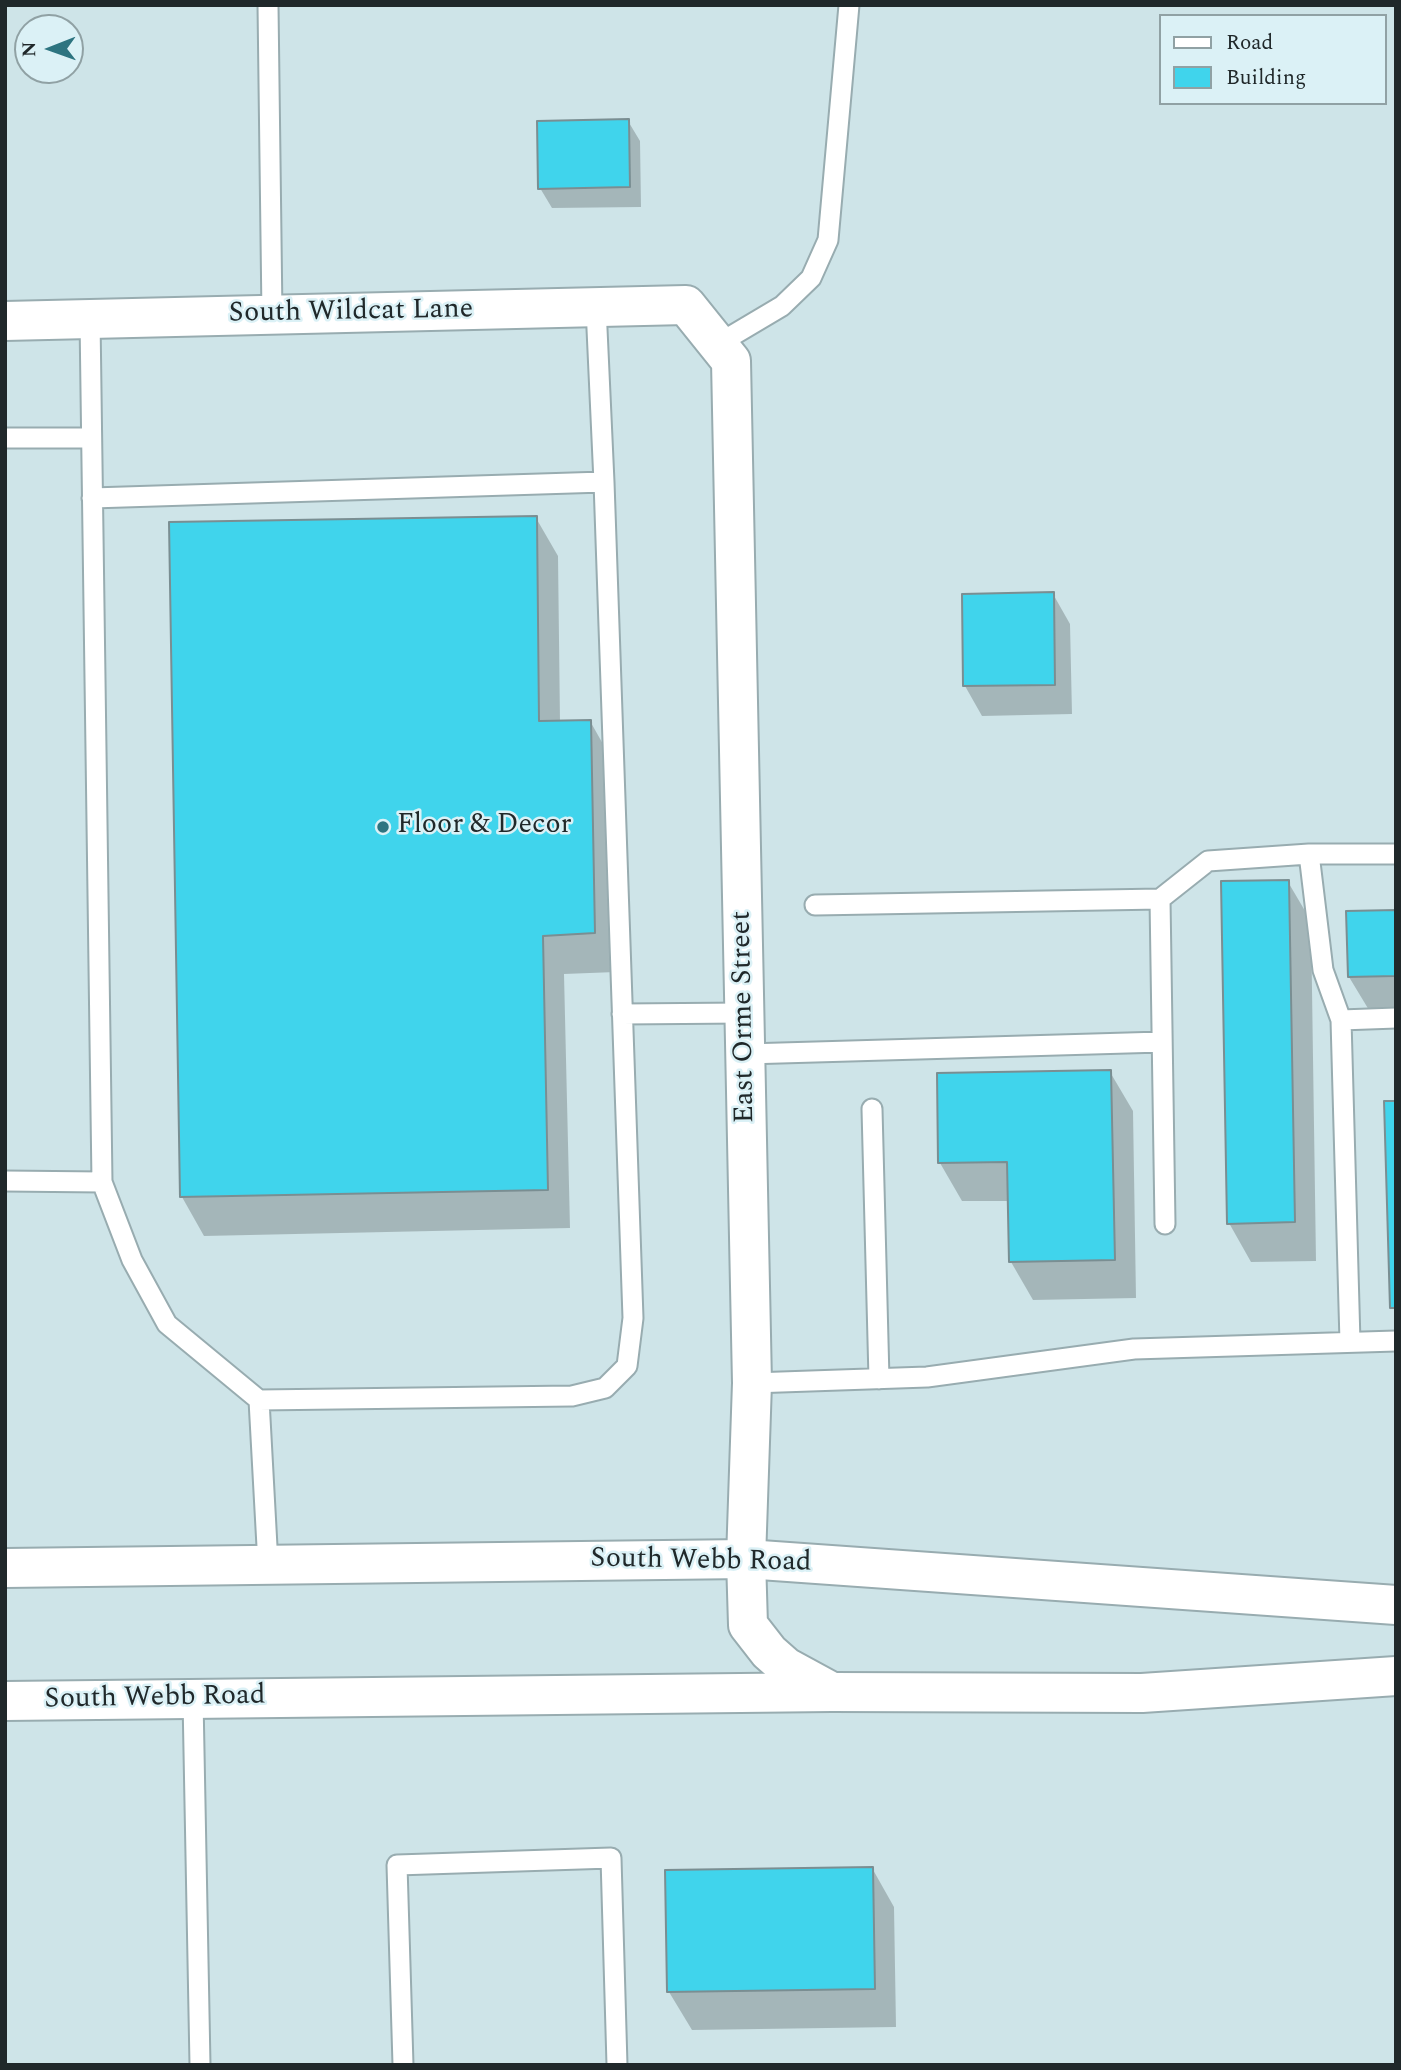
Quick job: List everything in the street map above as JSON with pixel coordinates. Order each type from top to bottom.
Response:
[{"type":"main road","name":"South Wildcat Lane","points":[[5,321],[686,305],[693,314]]},
{"type":"main road","name":"East Orme Street","points":[[693,314],[731,361],[752,1383],[746,1559],[748,1625],[769,1652],[786,1667],[832,1692]]},
{"type":"main road","name":"South Webb Road","points":[[5,1568],[746,1559],[1396,1605]]},
{"type":"main road","name":"South Webb Road","points":[[5,1701],[832,1692],[1142,1693],[1396,1676]]},
{"type":"lane","points":[[268,5],[272,315]]},
{"type":"lane","points":[[718,344],[782,306],[811,278],[828,240],[849,5]]},
{"type":"lane","points":[[90,319],[102,1182],[132,1260],[167,1324],[259,1400],[572,1396],[605,1388],[627,1366],[633,1318],[596,307]]},
{"type":"lane","points":[[5,438],[91,438]]},
{"type":"lane","points":[[92,498],[604,482]]},
{"type":"lane","points":[[1309,854],[1322,970],[1341,1020],[1350,1342]]},
{"type":"lane","points":[[815,905],[1160,899],[1208,861],[1309,854],[1396,854]]},
{"type":"lane","points":[[1160,899],[1165,1224]]},
{"type":"lane","points":[[622,1014],[744,1013]]},
{"type":"lane","points":[[1341,1020],[1396,1018]]},
{"type":"lane","points":[[746,1054],[1162,1042]]},
{"type":"lane","points":[[872,1109],[879,1379]]},
{"type":"lane","points":[[5,1181],[102,1182]]},
{"type":"lane","points":[[752,1383],[927,1377],[1134,1349],[1396,1341]]},
{"type":"lane","points":[[259,1400],[268,1565]]},
{"type":"lane","points":[[193,1699],[200,2065]]},
{"type":"lane","points":[[402,2065],[397,1865],[611,1858],[617,2065]]},
{"type":"building","points":[[629,119],[630,187],[538,189],[537,121]]},
{"type":"building","name":"Floor & Decor","points":[[537,516],[539,721],[591,720],[595,933],[543,936],[548,1190],[180,1197],[169,522]]},
{"type":"building","points":[[1054,592],[1055,685],[963,686],[962,594]]},
{"type":"building","points":[[1289,880],[1295,1222],[1227,1224],[1221,881]]},
{"type":"building","points":[[1396,910],[1396,976],[1348,977],[1346,911]]},
{"type":"building","points":[[1111,1070],[1115,1260],[1009,1262],[1007,1162],[938,1163],[937,1073]]},
{"type":"building","points":[[1384,1101],[1396,1101],[1396,1308],[1390,1308]]},
{"type":"building","points":[[873,1867],[875,1989],[667,1992],[665,1870]]},
{"type":"place","name":"Floor & Decor","points":[[383,827]]}]
